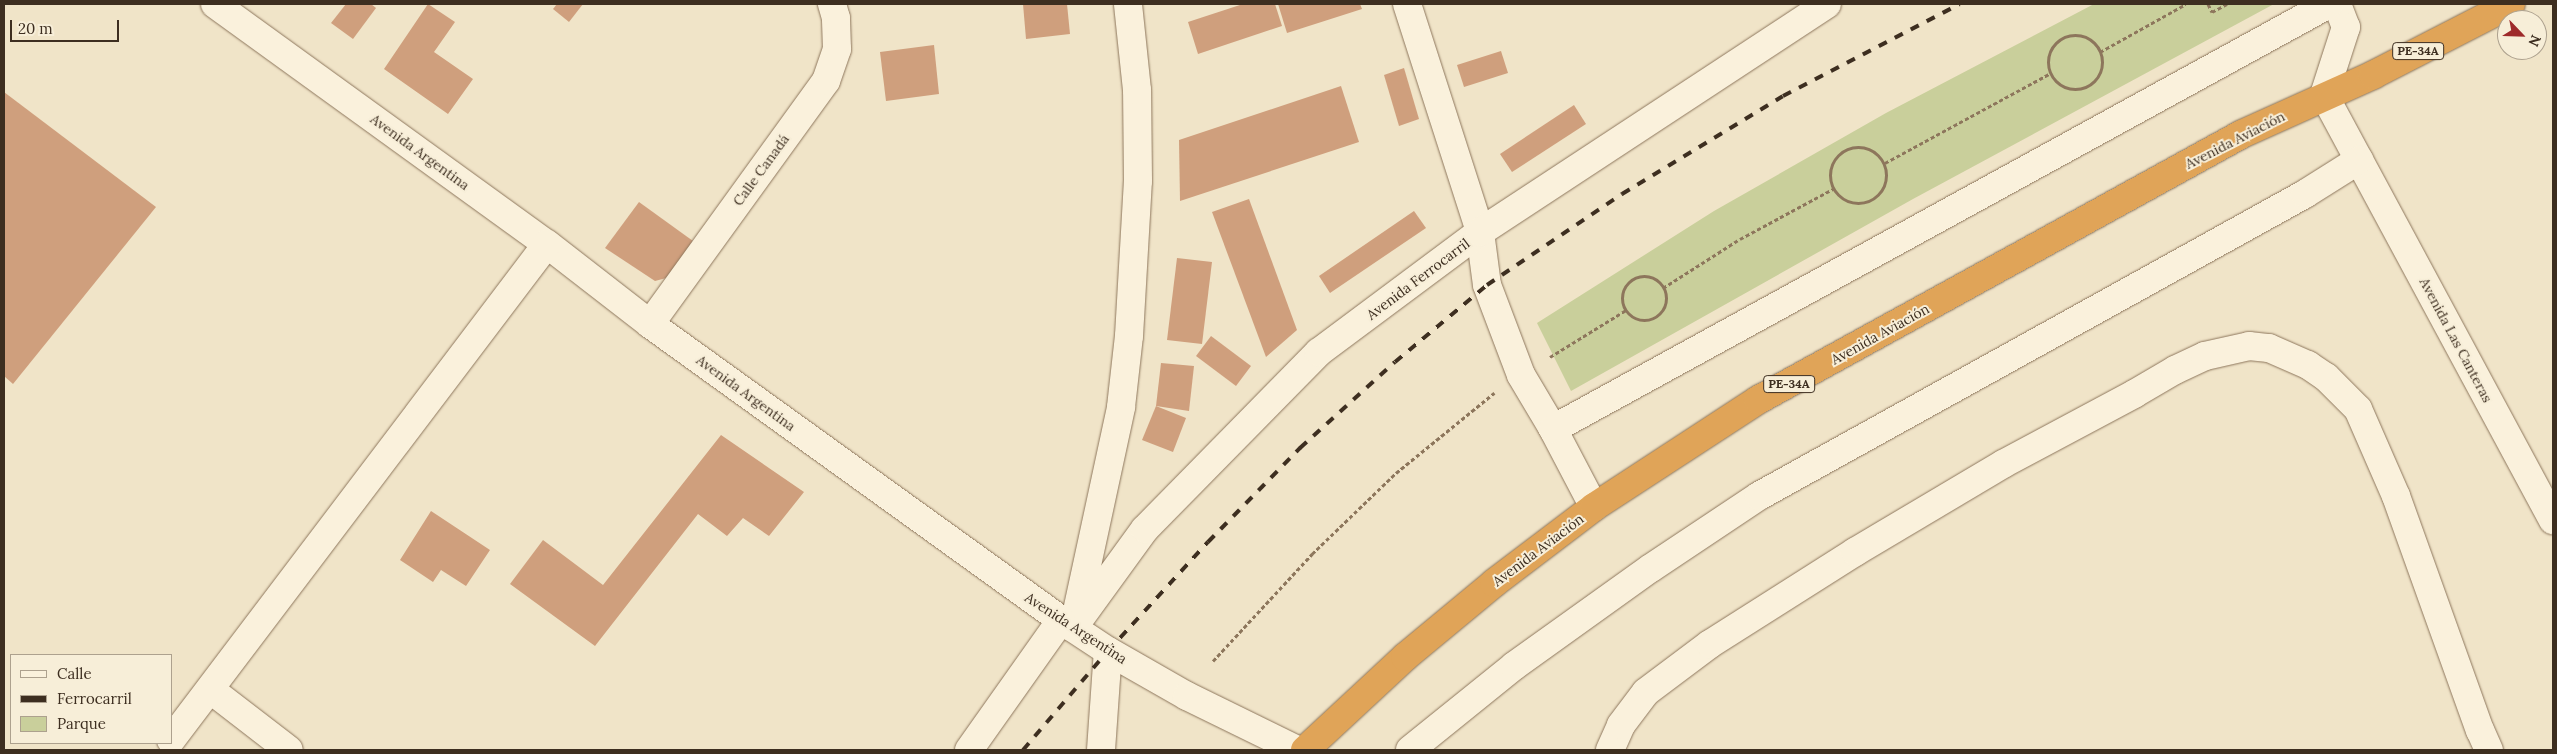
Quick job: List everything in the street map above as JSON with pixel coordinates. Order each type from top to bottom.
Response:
[{"type":"highway","name":"Avenida Aviación","points":[[1305,750],[1413,651],[1494,583],[1594,507],[1758,400],[2242,134],[2324,95],[2373,75],[2511,4]]},
{"type":"street","name":"Avenida Argentina","points":[[215,4],[548,244],[650,324],[1067,624],[1108,651],[1187,696],[1297,750]]},
{"type":"street","name":"Calle Canadá","points":[[650,324],[826,81],[837,49],[836,18],[832,4]]},
{"type":"street","points":[[1067,624],[1121,407],[1129,336],[1138,162],[1137,90],[1128,4]]},
{"type":"street","points":[[1407,4],[1480,232],[1487,285],[1521,375],[1553,429],[1594,507]]},
{"type":"street","name":"Avenida Ferrocarril","points":[[969,750],[1067,624],[1145,529],[1319,352],[1480,232],[1827,4]]},
{"type":"street","points":[[1553,429],[2329,4]]},
{"type":"street","points":[[2324,95],[2346,27],[2337,4]]},
{"type":"street","name":"Avenida Las Canteras","points":[[2324,95],[2553,520]]},
{"type":"street","points":[[1410,750],[1514,666],[1651,568],[1759,496],[2305,194],[2359,160]]},
{"type":"street","points":[[172,739],[211,690],[548,244]]},
{"type":"street","points":[[1610,750],[1621,725],[1646,692],[1710,644],[1855,552],[2003,464],[2175,370],[2205,356],[2249,346],[2269,348],[2308,365],[2326,377],[2358,409],[2396,496],[2480,730],[2490,750]]},
{"type":"street","points":[[1100,750],[1108,651]]},
{"type":"street","points":[[211,690],[290,750]]},
{"type":"path","points":[[2100,52],[2186,4]]},
{"type":"path","points":[[2208,4],[2212,12],[2227,4]]},
{"type":"path","points":[[2070,35],[2087,38],[2100,52],[2102,67],[2099,76],[2085,87],[2067,88],[2059,84],[2051,73],[2048,60],[2050,51],[2062,38],[2070,35]]},
{"type":"path","points":[[1884,163],[2051,73]]},
{"type":"path","points":[[1864,147],[1872,150],[1884,163],[1886,181],[1882,190],[1867,202],[1857,204],[1848,201],[1833,188],[1830,170],[1838,154],[1846,149],[1864,147]]},
{"type":"path","points":[[1664,288],[1740,238],[1833,188]]},
{"type":"path","points":[[1646,276],[1653,278],[1664,288],[1666,302],[1658,315],[1644,320],[1637,319],[1626,310],[1622,297],[1628,284],[1633,280],[1646,276]]},
{"type":"path","points":[[1547,360],[1626,310]]},
{"type":"path","points":[[1213,662],[1312,554],[1396,473],[1500,389]]},
{"type":"green space","points":[[2094,4],[2274,4],[1913,199],[1571,391],[1537,323],[1714,211],[1886,113]]},
{"type":"building","points":[[346,4],[371,4],[376,8],[353,39],[331,23]]},
{"type":"building","points":[[428,4],[455,22],[434,52],[473,79],[448,114],[384,69]]},
{"type":"building","points":[[557,4],[583,4],[569,22],[553,9]]},
{"type":"building","points":[[1023,4],[1067,4],[1070,34],[1026,39]]},
{"type":"building","points":[[1243,4],[1275,4],[1282,26],[1198,54],[1188,22]]},
{"type":"building","points":[[1278,4],[1360,4],[1362,9],[1287,33]]},
{"type":"building","points":[[934,45],[939,94],[886,101],[880,52]]},
{"type":"building","points":[[1501,51],[1508,73],[1464,87],[1457,65]]},
{"type":"building","points":[[1404,68],[1419,119],[1399,126],[1384,75]]},
{"type":"building","points":[[1341,86],[1359,142],[1180,201],[1179,140]]},
{"type":"building","points":[[4,92],[156,207],[13,384],[4,376]]},
{"type":"building","points":[[1574,105],[1586,124],[1512,172],[1500,154]]},
{"type":"building","points":[[1249,199],[1297,330],[1266,357],[1212,212]]},
{"type":"building","points":[[639,202],[693,241],[670,277],[655,281],[605,248]]},
{"type":"building","points":[[1414,211],[1426,228],[1330,293],[1319,276]]},
{"type":"building","points":[[1177,258],[1212,262],[1202,344],[1167,340]]},
{"type":"building","points":[[1211,336],[1251,366],[1236,386],[1196,356]]},
{"type":"building","points":[[1161,363],[1194,366],[1189,411],[1156,406]]},
{"type":"building","points":[[1156,406],[1186,418],[1173,452],[1142,440]]},
{"type":"building","points":[[721,435],[804,492],[769,536],[743,518],[727,536],[698,514],[595,646],[510,584],[543,540],[603,585]]},
{"type":"building","points":[[431,511],[490,550],[466,586],[441,570],[433,582],[400,560]]},
{"type":"railway","points":[[1023,750],[1108,651],[1208,542],[1300,448],[1395,362],[1487,285],[1622,194],[1783,96],[1960,4]]}]
